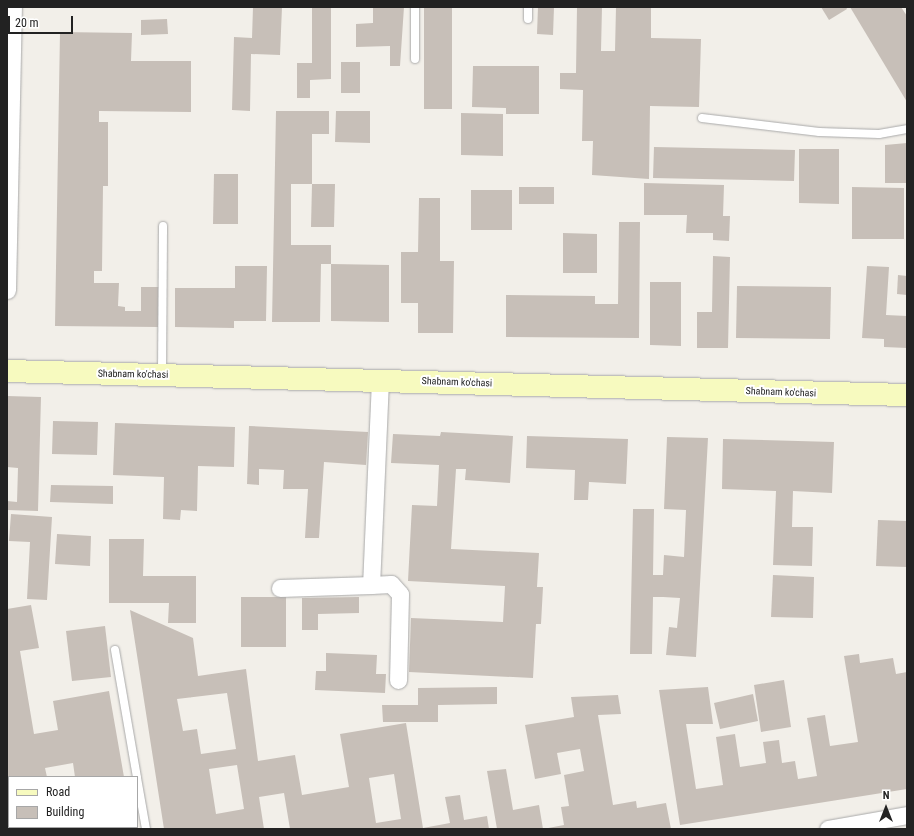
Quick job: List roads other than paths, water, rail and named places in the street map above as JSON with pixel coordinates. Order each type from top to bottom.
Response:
[{"type":"street","points":[[7,290],[13,7]]},
{"type":"street","name":"Shabnam ko'chasi","points":[[7,371],[907,395]]},
{"type":"street","points":[[371,585],[380,380]]},
{"type":"street","points":[[280,588],[391,584],[400,594],[398,680]]},
{"type":"street","points":[[828,829],[907,815]]},
{"type":"lane","points":[[415,7],[415,59]]},
{"type":"lane","points":[[528,7],[528,19]]},
{"type":"lane","points":[[702,118],[820,132],[879,134],[907,129]]},
{"type":"lane","points":[[162,375],[163,226]]},
{"type":"lane","points":[[115,650],[137,776]]},
{"type":"lane","points":[[138,784],[146,829]]}]
